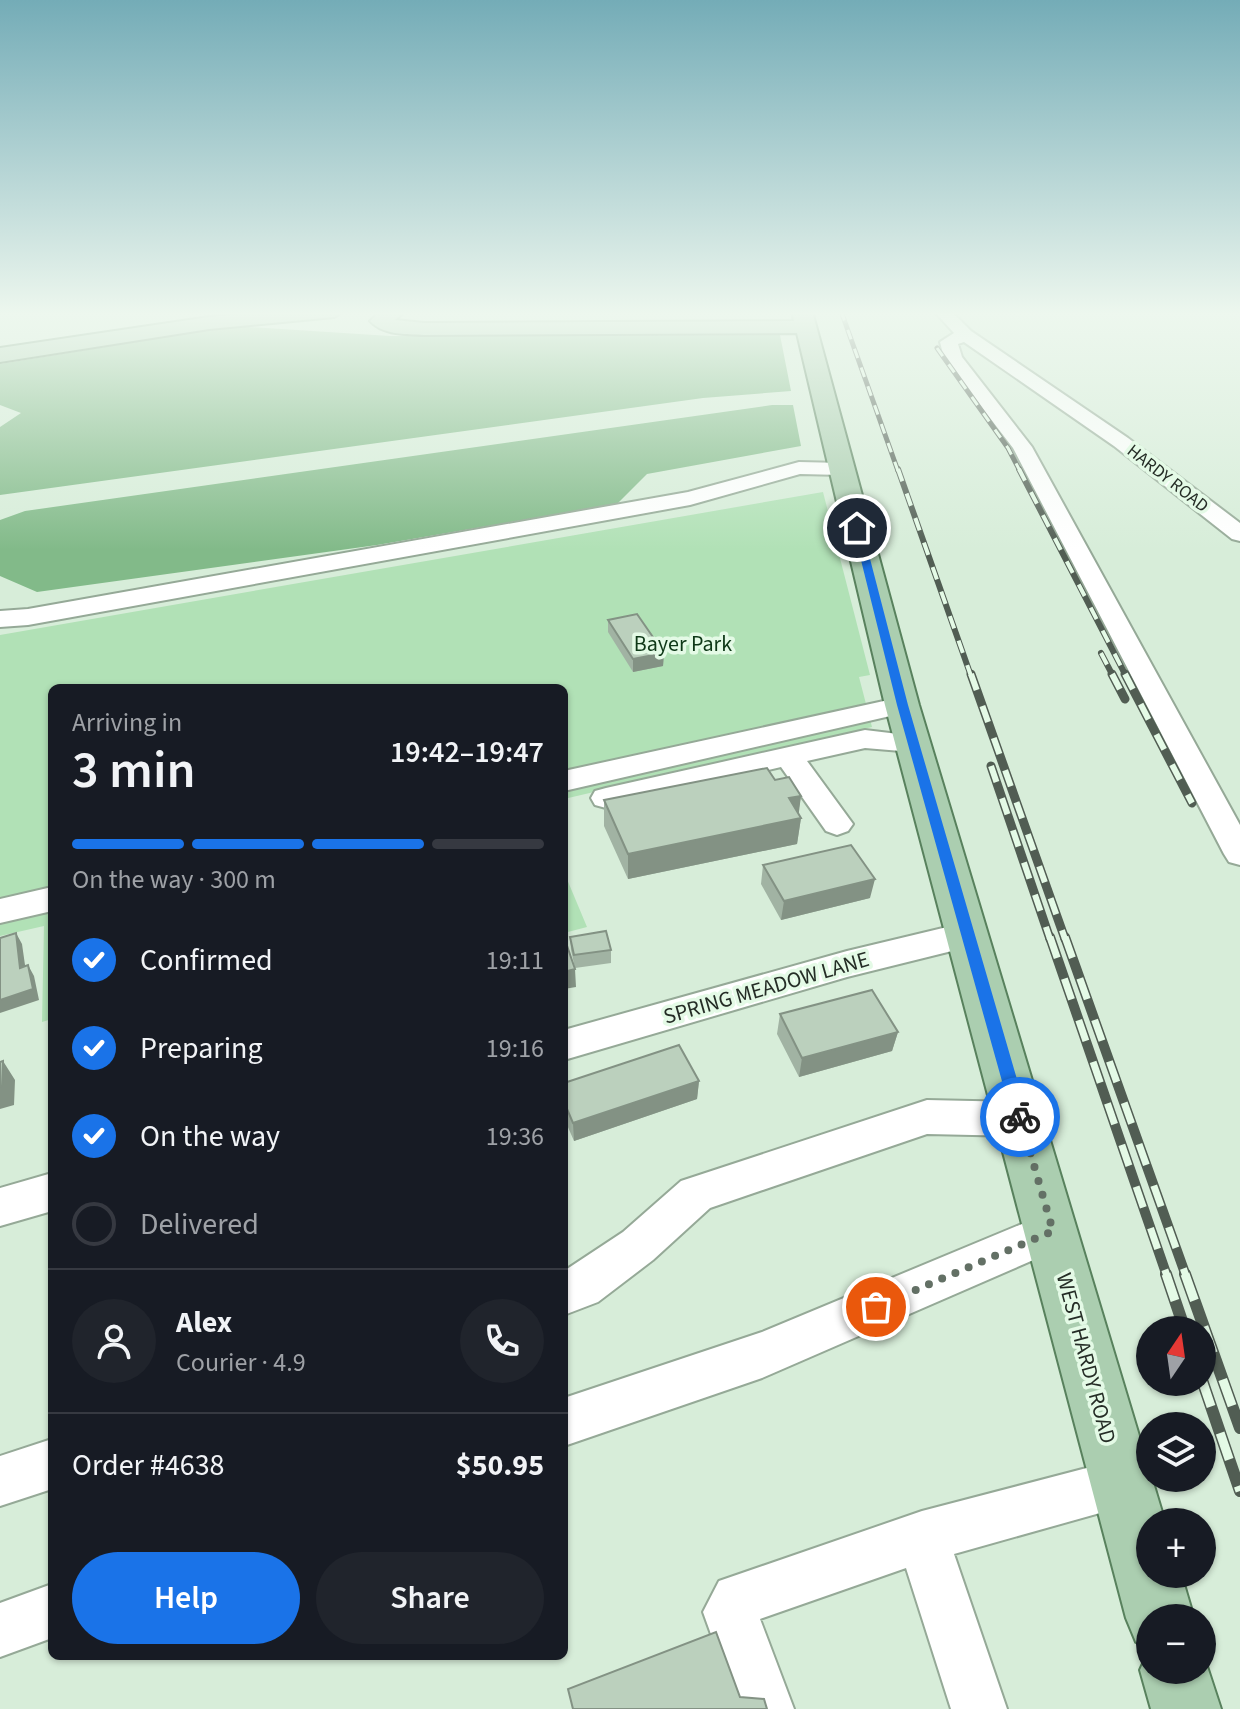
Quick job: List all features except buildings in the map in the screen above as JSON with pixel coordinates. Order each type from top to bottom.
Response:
[{"type":"main road","name":"WEST HARDY ROAD","points":[[822,391],[908,724],[1156,1604]]},
{"type":"main road","points":[[1179,1684],[1186,1709]]},
{"type":"street","points":[[978,391],[1022,447],[1240,854]]},
{"type":"street","name":"HARDY ROAD","points":[[1046,391],[1121,442],[1240,534]]},
{"type":"street","points":[[1,618],[28,617],[690,498],[799,468],[842,469]]},
{"type":"street","points":[[606,798],[865,739],[908,724]]},
{"type":"street","points":[[568,780],[908,724]]},
{"type":"street","points":[[788,756],[837,824]]},
{"type":"street","points":[[0,911],[48,900]]},
{"type":"street","name":"SPRING MEADOW LANE","points":[[568,1044],[847,964],[968,935]]},
{"type":"street","points":[[568,1292],[582,1287],[638,1246],[696,1194],[927,1117],[1021,1119]]},
{"type":"street","points":[[0,1207],[48,1193]]},
{"type":"street","points":[[568,1421],[762,1355],[1053,1231]]},
{"type":"street","points":[[0,1481],[48,1465]]},
{"type":"street","points":[[766,1709],[730,1612],[731,1605],[773,1586],[922,1537],[1121,1484]]},
{"type":"street","points":[[922,1537],[979,1709]]},
{"type":"street","points":[[0,1630],[48,1612]]},
{"type":"green space","points":[[0,391],[791,391],[703,398],[0,495],[0,427],[21,413],[0,405]]},
{"type":"green space","points":[[772,405],[793,405],[801,446],[647,474],[617,504],[377,545],[37,592],[0,576],[0,520],[25,511]]},
{"type":"green space","name":"Bayer Park","points":[[823,492],[870,675],[859,677],[872,727],[568,798],[568,684],[48,684],[48,1020],[42,1022],[44,926],[0,936],[0,635]]},
{"type":"green space","points":[[568,882],[587,927],[568,932]]},
{"type":"railway","points":[[869,391],[898,471]]},
{"type":"railway","points":[[967,391],[1008,448],[1020,471]]},
{"type":"railway","points":[[898,469],[971,676]]},
{"type":"railway","points":[[1019,469],[1126,676]]},
{"type":"railway","points":[[1101,653],[1113,676]]},
{"type":"railway","points":[[971,674],[1065,939]]},
{"type":"railway","points":[[1112,674],[1125,699]]},
{"type":"railway","points":[[1125,674],[1192,803]]},
{"type":"railway","points":[[991,766],[1050,939]]},
{"type":"railway","points":[[1050,937],[1167,1276]]},
{"type":"railway","points":[[1065,937],[1186,1276]]},
{"type":"railway","points":[[1166,1274],[1180,1316]]},
{"type":"railway","points":[[1185,1274],[1240,1428]]},
{"type":"railway","points":[[1207,1396],[1240,1491]]},
{"type":"way so far","points":[[876,1307],[1053,1231],[1020,1117]]},
{"type":"route","points":[[857,528],[902,705],[1020,1117]]}]
